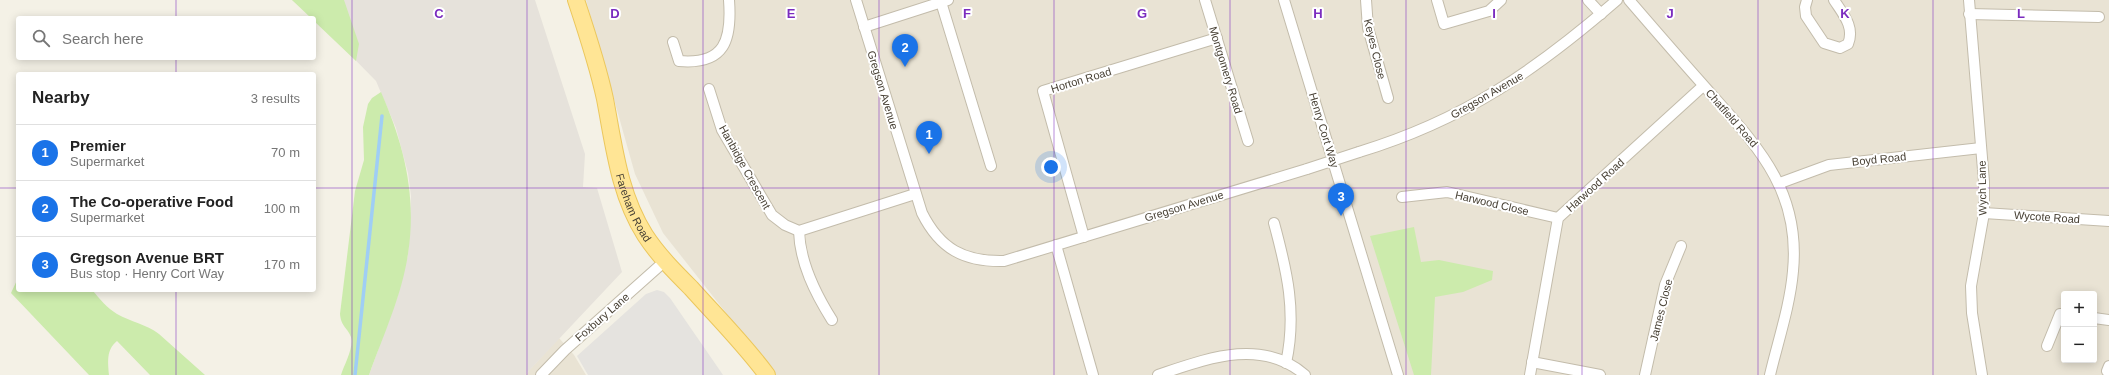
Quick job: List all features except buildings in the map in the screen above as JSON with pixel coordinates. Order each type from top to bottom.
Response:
[{"type":"main road","name":"Fareham Road","points":[[576,0],[588,36],[604,98],[620,179],[630,207],[646,235],[665,261],[747,349],[767,375]]},
{"type":"street","points":[[673,42],[679,61],[690,62],[716,56],[722,50],[729,31],[729,0]]},
{"type":"street","name":"Gregson Avenue","points":[[856,0],[915,194],[929,227],[940,240],[964,256],[984,262],[1004,261],[1056,246],[1307,169],[1428,127],[1483,100],[1539,64],[1617,0]]},
{"type":"street","name":"Montgomery Road","points":[[1205,0],[1248,140]]},
{"type":"street","name":"Henry Cort Way","points":[[1284,0],[1398,375]]},
{"type":"street","name":"Keyes Close","points":[[1366,0],[1368,28],[1388,98]]},
{"type":"street","points":[[1438,0],[1444,24],[1489,12],[1501,0]]},
{"type":"street","points":[[1588,0],[1601,14]]},
{"type":"street","name":"Chatfield Road","points":[[1629,0],[1754,142],[1780,183],[1789,211],[1793,243],[1793,270],[1770,375]]},
{"type":"street","points":[[1807,0],[1805,7],[1806,16],[1813,27],[1824,43],[1840,48],[1848,44],[1851,36],[1850,26],[1834,0]]},
{"type":"street","name":"Wych Lane","points":[[1969,0],[1984,182],[1984,213],[1971,286],[1972,313],[1982,375]]},
{"type":"street","points":[[864,27],[945,1],[991,166]]},
{"type":"street","points":[[1969,14],[2099,17]]},
{"type":"street","name":"Horton Road","points":[[1084,237],[1043,91],[1217,38]]},
{"type":"street","name":"Harwood Road","points":[[1530,375],[1558,218],[1704,86]]},
{"type":"street","name":"Hanbidge Crescent","points":[[709,89],[722,130],[772,215],[785,225],[799,231]]},
{"type":"street","name":"Boyd Road","points":[[1780,183],[1829,165],[1981,148]]},
{"type":"street","name":"Harwood Close","points":[[1402,197],[1447,192],[1558,218]]},
{"type":"street","points":[[832,320],[816,296],[800,246],[799,231],[915,194]]},
{"type":"street","name":"Wycote Road","points":[[1984,213],[2109,221]]},
{"type":"street","points":[[1274,223],[1286,267],[1292,314],[1291,341],[1286,363]]},
{"type":"street","points":[[1056,246],[1093,375]]},
{"type":"street","name":"James Close","points":[[1645,375],[1665,285],[1681,246]]},
{"type":"street","name":"Foxbury Lane","points":[[541,375],[565,350],[665,261]]},
{"type":"street","points":[[2047,346],[2061,314]]},
{"type":"street","points":[[2097,318],[2109,320]]},
{"type":"street","points":[[1158,375],[1193,363],[1235,353],[1258,354],[1286,363],[1305,375]]},
{"type":"street","points":[[1532,362],[1600,375]]},
{"type":"shaded area","points":[[292,0],[535,0],[585,154],[583,187],[597,188],[622,272],[525,375],[369,375],[397,298],[408,255],[411,196],[408,173],[396,128],[376,81],[316,20],[316,16],[312,16]]},
{"type":"shaded area","points":[[586,0],[2109,0],[2109,375],[775,375],[663,233],[635,174]]},
{"type":"shaded area","points":[[657,290],[664,292],[670,298],[723,375],[588,375],[577,356],[646,294]]},
{"type":"shaded area","points":[[559,338],[574,355],[586,375],[525,375]]},
{"type":"green space","points":[[292,0],[344,0],[359,44],[356,61],[316,23],[316,16],[309,16]]},
{"type":"green space","points":[[381,92],[396,131],[406,171],[411,211],[408,254],[397,300],[369,375],[341,375],[352,341],[350,334],[343,325],[340,314],[355,191],[364,160],[363,127],[368,104],[372,98]]},
{"type":"green space","points":[[1414,227],[1421,262],[1439,260],[1493,271],[1492,280],[1463,292],[1435,297],[1431,375],[1414,375],[1370,236]]},
{"type":"green space","points":[[16,282],[16,292],[94,292],[113,312],[159,334],[205,375],[150,375],[117,341],[109,352],[109,375],[89,375],[11,293]]},
{"type":"waterway","points":[[355,375],[382,116]]},
{"type":"place","name":"The Co-operative Food","points":[[905,67]]},
{"type":"place","name":"Premier","points":[[929,154]]},
{"type":"place","name":"Gregson Avenue BRT","points":[[1341,216]]}]
